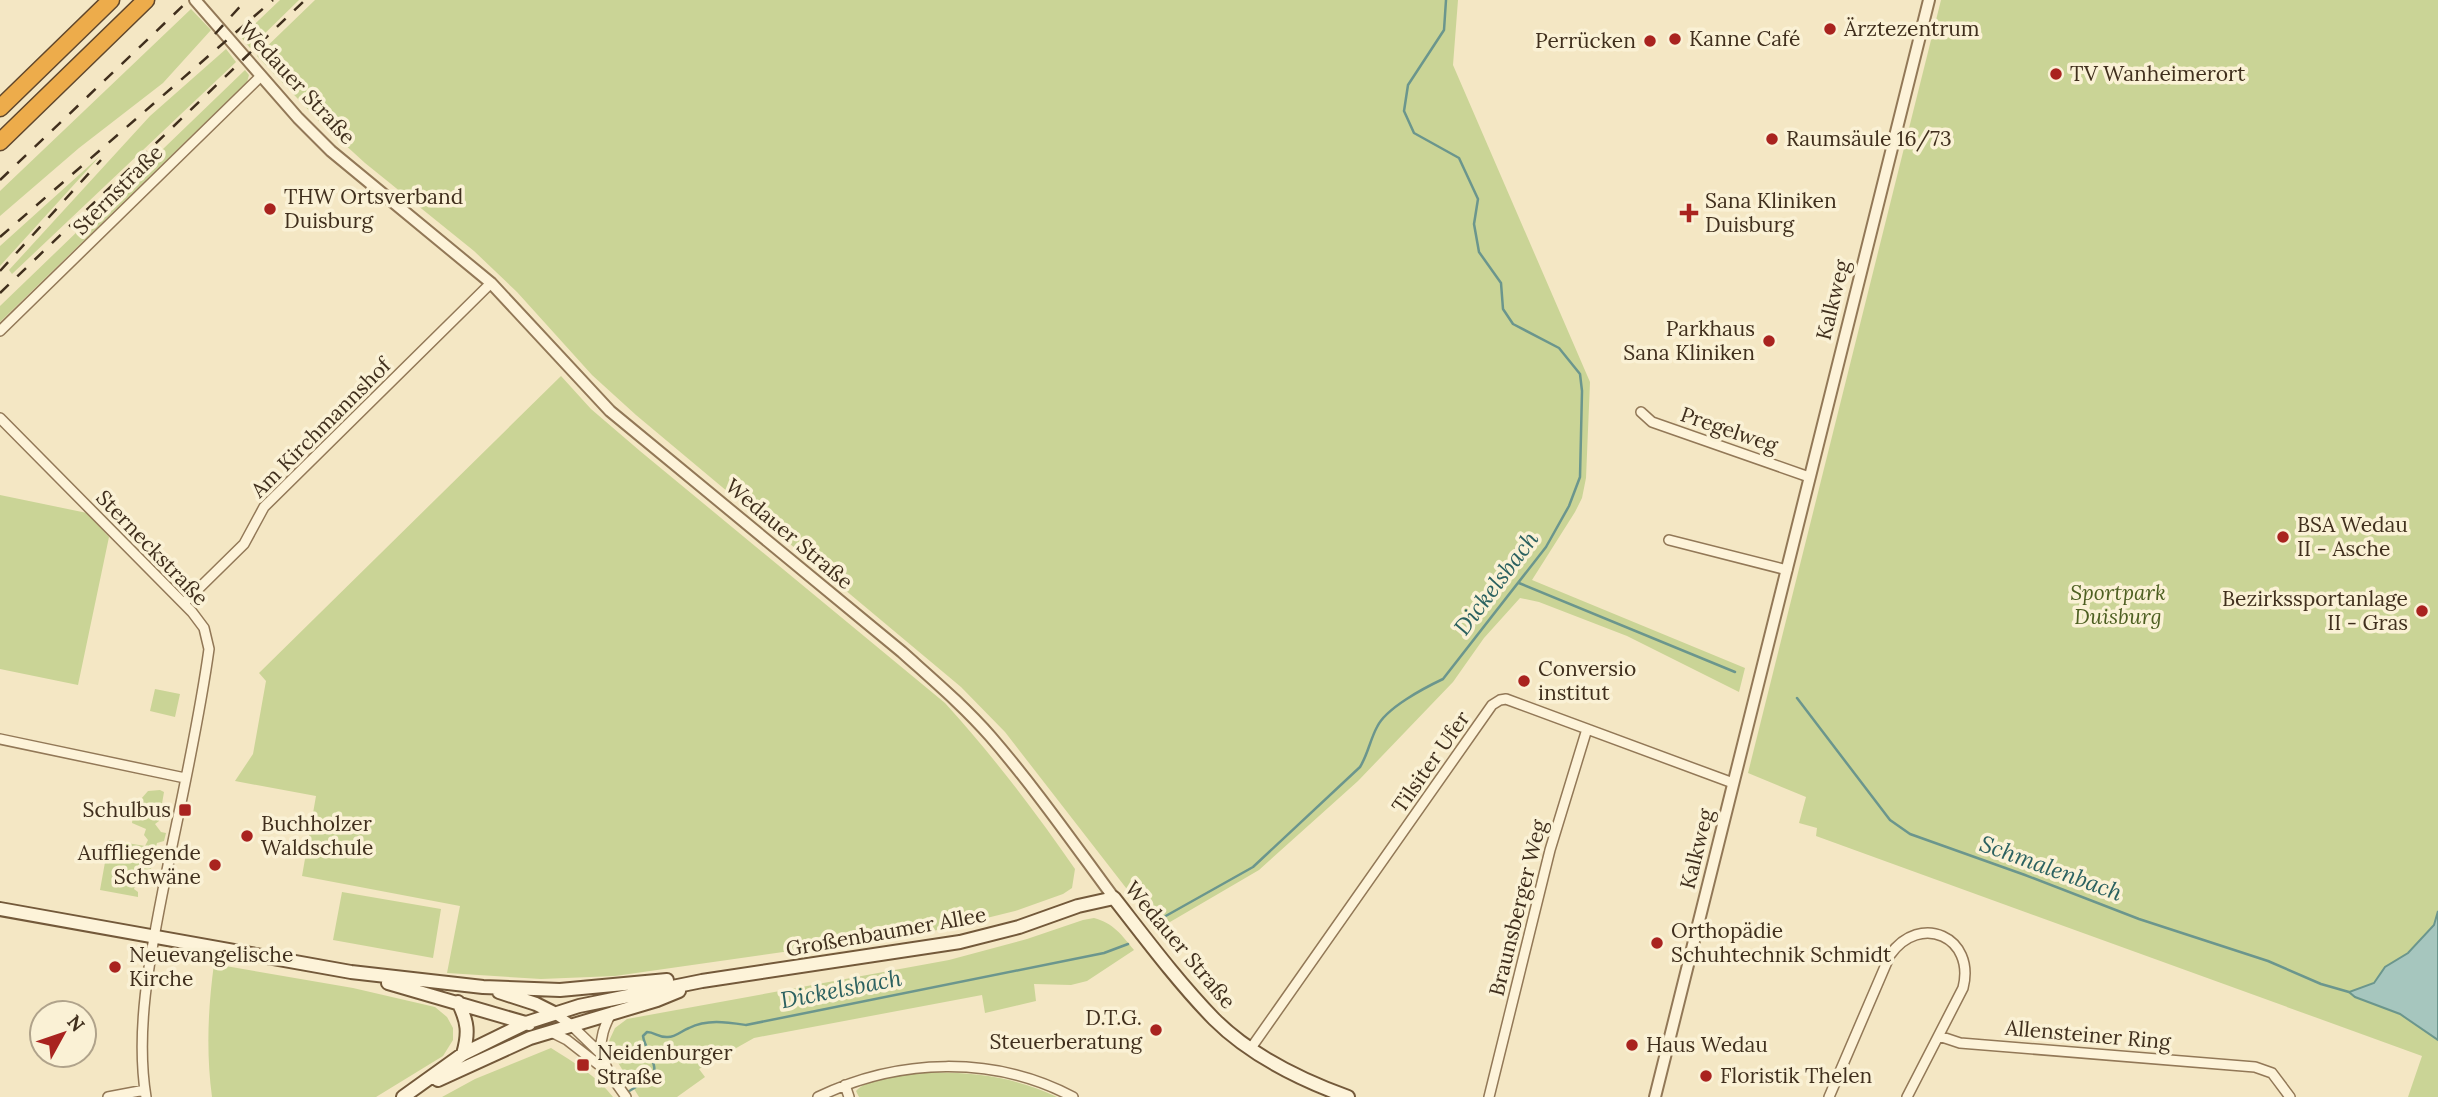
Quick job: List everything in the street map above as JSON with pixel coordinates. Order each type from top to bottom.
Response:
[{"type":"highway","points":[[0,108],[111,0]]},
{"type":"highway","points":[[0,142],[146,0]]},
{"type":"main road","name":"Großenbaumer Allee","points":[[406,1095],[463,1054],[526,1023],[554,1013],[702,981],[960,942],[1114,898]]},
{"type":"main road","name":"Wedauer Straße","points":[[1114,898],[1214,1019],[1251,1048],[1296,1075],[1348,1097]]},
{"type":"main road","points":[[0,909],[351,972],[483,987],[559,990],[675,980],[702,981]]},
{"type":"main road","points":[[351,972],[550,1031]]},
{"type":"main road","name":"Großenbaumer Allee","points":[[406,1095],[550,1031],[657,1000],[702,981]]},
{"type":"main road","points":[[483,987],[536,1004],[554,1013]]},
{"type":"main road","points":[[458,1002],[465,1015],[469,1035],[463,1054]]},
{"type":"street","name":"Wedauer Straße","points":[[195,0],[331,151],[491,284],[610,411],[902,652],[943,689],[1005,754],[1114,898]]},
{"type":"street","name":"Kalkweg","points":[[1656,1097],[1929,0]]},
{"type":"street","name":"Sternstraße","points":[[0,331],[261,76]]},
{"type":"street","name":"Am Kirchmannshof","points":[[184,603],[244,544],[264,507],[491,284]]},
{"type":"street","name":"Pregelweg","points":[[1641,412],[1652,422],[1809,477]]},
{"type":"street","name":"Sterneckstraße","points":[[0,418],[184,603],[204,628],[209,649],[154,938],[145,1003],[145,1093]]},
{"type":"street","points":[[1669,540],[1787,570]]},
{"type":"street","name":"Tilsiter Ufer","points":[[1251,1048],[1492,705],[1500,700],[1506,699],[1733,783]]},
{"type":"street","name":"Braunsberger Weg","points":[[1489,1097],[1550,846],[1587,729]]},
{"type":"street","points":[[0,739],[185,778]]},
{"type":"street","points":[[1829,1097],[1897,945],[1921,933],[1937,933],[1952,942],[1961,954],[1966,969],[1964,988],[1907,1097]]},
{"type":"street","points":[[601,1054],[604,1026],[612,1012]]},
{"type":"street","points":[[554,1013],[601,1054],[609,1073],[626,1097]]},
{"type":"street","points":[[550,1031],[567,1040],[609,1073]]},
{"type":"street","name":"Allensteiner Ring","points":[[1939,1036],[1959,1042],[2255,1067],[2272,1073],[2290,1097]]},
{"type":"street","points":[[818,1097],[845,1085],[890,1072],[942,1066],[990,1069],[1042,1083],[1073,1097]]},
{"type":"street","points":[[845,1085],[849,1097]]},
{"type":"street","points":[[108,1097],[145,1093]]},
{"type":"green space","points":[[280,0],[299,0],[250,48],[241,37]]},
{"type":"green space","points":[[315,0],[1458,0],[1453,65],[1590,382],[1586,478],[1582,498],[1532,580],[1745,668],[1739,692],[1627,636],[1539,602],[1520,598],[1484,638],[1453,682],[1358,781],[1259,870],[1170,922],[1161,933],[1005,732],[961,687],[636,415],[592,375],[517,292],[474,251],[365,163],[319,121],[257,56]]},
{"type":"green space","name":"Sportpark Duisburg","points":[[1941,0],[2438,0],[2438,1097],[2408,1097],[2422,1056],[1816,836],[1817,828],[1799,823],[1806,797],[1748,773]]},
{"type":"green space","points":[[191,9],[211,30],[163,83],[79,148],[0,216],[0,191]]},
{"type":"green space","points":[[226,49],[236,62],[12,274],[9,270],[150,116]]},
{"type":"green space","points":[[245,70],[249,75],[247,82],[0,322],[0,306]]},
{"type":"green space","points":[[100,156],[0,266],[0,246]]},
{"type":"green space","points":[[561,376],[591,409],[640,451],[945,703],[1013,784],[1075,869],[1072,888],[1063,894],[1015,911],[938,930],[615,976],[541,979],[447,973],[460,906],[302,876],[316,796],[235,781],[253,754],[266,681],[259,673]]},
{"type":"green space","points":[[0,495],[87,513],[109,537],[78,685],[0,669]]},
{"type":"green space","points":[[155,689],[180,694],[175,717],[150,711]]},
{"type":"green space","points":[[148,791],[164,792],[159,821],[155,824],[161,832],[166,833],[164,841],[157,843],[151,869],[140,870],[134,889],[138,892],[138,897],[100,890],[109,840],[145,846],[148,840],[144,835],[146,829],[132,823],[133,815],[140,816],[141,799]]},
{"type":"green space","points":[[342,892],[441,909],[433,958],[333,940]]},
{"type":"green space","points":[[1094,918],[1112,926],[1134,950],[1087,981],[1071,985],[1034,984],[1036,1001],[985,1013],[982,995],[754,1038],[699,1069],[705,1077],[677,1097],[639,1097],[614,1056],[609,1041],[615,1028],[627,1019],[949,960]]},
{"type":"green space","points":[[214,964],[353,988],[435,1007],[447,1017],[453,1028],[453,1040],[443,1056],[376,1097],[212,1097],[208,1030]]},
{"type":"green space","points":[[551,1048],[592,1076],[613,1097],[442,1097],[475,1079]]},
{"type":"green space","points":[[919,1073],[989,1076],[1024,1084],[1057,1097],[859,1097],[856,1091],[877,1080]]},
{"type":"water","points":[[2438,911],[2438,1040],[2400,1014],[2355,997],[2349,992],[2374,983],[2385,967],[2408,953],[2434,925]]},
{"type":"waterway","name":"Dickelsbach","points":[[1155,922],[1253,867],[1360,767],[1382,720],[1406,699],[1443,679],[1546,547],[1569,506],[1580,477],[1580,374],[1559,348],[1513,324],[1503,309],[1501,283],[1479,252],[1474,224],[1478,199],[1459,158],[1414,133],[1404,111],[1408,85],[1444,30],[1446,0]]},
{"type":"waterway","points":[[1519,583],[1735,672]]},
{"type":"waterway","name":"Schmalenbach","points":[[1797,698],[1890,820],[1910,834],[2139,919],[2268,961],[2321,984],[2349,992]]},
{"type":"waterway","name":"Dickelsbach","points":[[626,1093],[654,1076],[654,1065],[643,1036],[647,1032],[668,1037],[703,1023],[746,1025],[1104,953],[1128,944]]},
{"type":"railway","points":[[0,180],[189,0]]},
{"type":"railway","points":[[215,34],[246,0]]},
{"type":"railway","points":[[0,237],[273,0]]},
{"type":"railway","points":[[0,293],[305,0]]},
{"type":"railway","points":[[0,271],[101,160]]},
{"type":"place","name":"Ärztezentrum","points":[[1830,29]]},
{"type":"place","name":"Kanne Café","points":[[1675,39]]},
{"type":"place","name":"Perrücken","points":[[1650,41]]},
{"type":"place","name":"TV Wanheimerort","points":[[2056,74]]},
{"type":"place","name":"Raumsäule 16/73","points":[[1772,139]]},
{"type":"place","name":"THW Ortsverband Duisburg","points":[[270,209]]},
{"type":"place","name":"Sana Kliniken Duisburg","points":[[1689,213]]},
{"type":"place","name":"Parkhaus Sana Kliniken","points":[[1769,341]]},
{"type":"place","name":"BSA Wedau II - Asche","points":[[2283,537]]},
{"type":"place","name":"Bezirkssportanlage II - Gras","points":[[2422,611]]},
{"type":"place","name":"Conversio institut","points":[[1524,681]]},
{"type":"place","name":"Schulbus","points":[[185,810]]},
{"type":"place","name":"Buchholzer Waldschule","points":[[247,836]]},
{"type":"place","name":"Auffliegende Schwäne","points":[[215,865]]},
{"type":"place","name":"Orthopädie Schuhtechnik Schmidt","points":[[1657,943]]},
{"type":"place","name":"Neuevangelische Kirche","points":[[115,967]]},
{"type":"place","name":"D.T.G. Steuerberatung","points":[[1156,1030]]},
{"type":"place","name":"Haus Wedau","points":[[1632,1045]]},
{"type":"place","name":"Neidenburger Straße","points":[[583,1065]]},
{"type":"place","name":"Floristik Thelen","points":[[1706,1076]]}]
